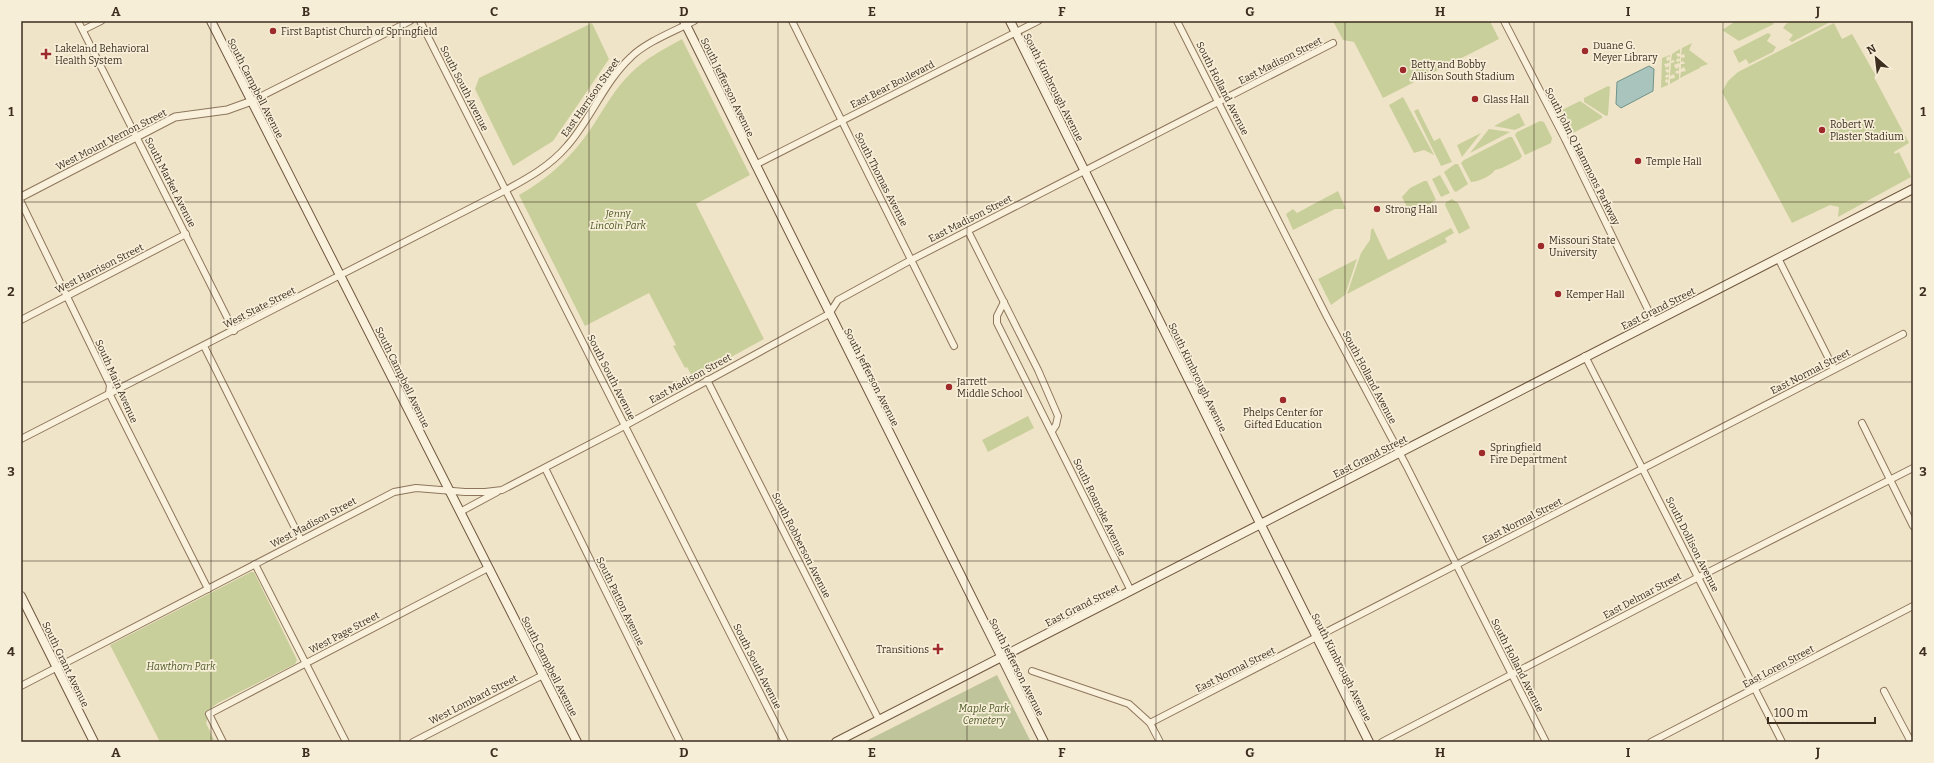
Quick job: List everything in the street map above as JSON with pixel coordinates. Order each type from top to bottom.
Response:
[{"type":"main road","name":"South Campbell Avenue","points":[[212,21],[342,275],[488,568],[577,742]]},
{"type":"main road","name":"South Kimbrough Avenue","points":[[1010,21],[1259,525],[1369,742]]},
{"type":"main road","name":"South Jefferson Avenue","points":[[685,23],[755,166],[1044,742]]},
{"type":"main road","name":"East Grand Street","points":[[836,742],[1913,188]]},
{"type":"main road","name":"South Grant Avenue","points":[[21,596],[94,742]]},
{"type":"street","name":"South Market Avenue","points":[[78,21],[234,331]]},
{"type":"street","points":[[82,30],[101,21]]},
{"type":"street","name":"West Mount Vernon Street","points":[[21,197],[175,117],[227,110],[252,101],[410,21]]},
{"type":"street","name":"South South Avenue","points":[[420,21],[785,742]]},
{"type":"street","name":"East Harrison Street","points":[[506,190],[544,168],[567,146],[605,89],[631,57],[685,23],[694,21]]},
{"type":"street","name":"South Thomas Avenue","points":[[792,21],[954,346]]},
{"type":"street","name":"East Bear Boulevard","points":[[755,166],[1038,21]]},
{"type":"street","name":"South Holland Avenue","points":[[1177,21],[1327,317],[1400,452],[1546,742]]},
{"type":"street","name":"South John Q Hammons Parkway","points":[[1504,21],[1565,139],[1654,322]]},
{"type":"street","name":"East Madison Street","points":[[625,425],[829,314],[838,300],[911,260],[1085,172],[1333,43]]},
{"type":"street","name":"West State Street","points":[[21,439],[234,331],[506,190]]},
{"type":"street","name":"South Main Avenue","points":[[21,202],[110,385],[109,394],[208,589]]},
{"type":"street","points":[[968,230],[1038,370],[1058,416],[1058,420],[1052,431]]},
{"type":"street","name":"West Harrison Street","points":[[21,320],[186,234]]},
{"type":"street","points":[[1778,258],[1834,369]]},
{"type":"street","name":"South Roanoke Avenue","points":[[1004,302],[997,316],[997,323],[1131,591]]},
{"type":"street","name":"East Normal Street","points":[[1150,723],[1904,334]]},
{"type":"street","points":[[204,346],[301,540]]},
{"type":"street","name":"South Dollison Avenue","points":[[1586,356],[1782,742]]},
{"type":"street","name":"South Robberson Avenue","points":[[707,380],[879,720]]},
{"type":"street","points":[[1862,423],[1913,526]]},
{"type":"street","name":"West Madison Street","points":[[21,686],[394,492],[416,488],[485,492],[502,490],[625,425]]},
{"type":"street","name":"South Patton Avenue","points":[[545,468],[680,742]]},
{"type":"street","name":"East Delmar Street","points":[[1382,742],[1699,577],[1913,468]]},
{"type":"street","points":[[460,512],[502,490]]},
{"type":"street","points":[[255,564],[346,742]]},
{"type":"street","name":"West Page Street","points":[[223,742],[209,714],[488,568]]},
{"type":"street","name":"East Loren Street","points":[[1651,742],[1913,606]]},
{"type":"street","points":[[1032,671],[1129,704],[1150,723],[1160,742]]},
{"type":"street","name":"West Lombard Street","points":[[413,742],[543,675]]},
{"type":"street","points":[[1884,691],[1910,742]]},
{"type":"green space","name":"Betty and Bobby Allison South Stadium","points":[[1333,21],[1490,21],[1499,39],[1383,98],[1354,42],[1343,40]]},
{"type":"green space","points":[[1736,21],[1772,21],[1774,24],[1739,41],[1722,30]]},
{"type":"green space","points":[[1792,21],[1832,21],[1792,42],[1789,40],[1793,35],[1783,28],[1786,24]]},
{"type":"green space","points":[[592,23],[609,59],[553,141],[513,166],[475,89],[479,78]]},
{"type":"green space","name":"Robert W. Plaster Stadium","points":[[1834,23],[1842,39],[1852,34],[1876,76],[1874,77],[1909,143],[1894,152],[1895,154],[1899,152],[1911,177],[1838,217],[1839,207],[1830,205],[1792,223],[1722,92],[1728,81],[1738,72]]},
{"type":"green space","points":[[1768,33],[1771,35],[1767,41],[1776,47],[1773,52],[1749,64],[1746,59],[1739,63],[1733,51]]},
{"type":"green space","name":"Jenny Lincoln Park","points":[[682,39],[750,175],[696,204],[764,339],[693,378],[687,367],[685,368],[673,346],[676,345],[649,293],[585,326],[519,195],[560,166],[585,138],[615,92],[631,73],[649,58]]},
{"type":"green space","points":[[1692,43],[1689,50],[1708,64],[1680,78],[1681,72],[1686,71],[1684,67],[1681,69],[1681,64],[1685,64],[1683,61],[1681,62],[1681,57],[1685,57],[1684,54],[1681,55],[1682,48]]},
{"type":"green space","points":[[1680,49],[1680,54],[1676,54],[1678,57],[1680,56],[1680,60],[1679,58],[1676,60],[1677,62],[1680,61],[1680,64],[1674,65],[1676,69],[1679,67],[1679,72],[1678,70],[1675,72],[1677,74],[1679,73],[1679,79],[1670,84],[1670,79],[1675,78],[1674,74],[1670,76],[1671,63],[1675,62],[1673,60],[1671,61],[1672,54]]},
{"type":"green space","points":[[1670,55],[1670,58],[1669,56],[1666,58],[1667,61],[1670,60],[1669,63],[1664,64],[1666,68],[1669,66],[1669,70],[1665,70],[1667,73],[1669,72],[1669,76],[1668,74],[1665,76],[1666,78],[1669,77],[1668,81],[1667,79],[1665,80],[1666,83],[1668,82],[1668,85],[1661,88],[1662,58]]},
{"type":"green space","points":[[1608,86],[1610,87],[1608,115],[1606,116],[1584,102],[1584,98]]},
{"type":"green space","points":[[1403,97],[1434,155],[1424,150],[1414,153],[1389,105]]},
{"type":"green space","points":[[1580,101],[1602,116],[1602,118],[1569,135],[1558,112]]},
{"type":"green space","points":[[1418,109],[1434,141],[1440,138],[1452,162],[1441,166],[1414,111]]},
{"type":"green space","points":[[1519,113],[1525,125],[1515,130],[1494,126]]},
{"type":"green space","points":[[1540,121],[1544,122],[1552,138],[1551,143],[1525,155],[1515,135],[1517,132]]},
{"type":"green space","points":[[1489,129],[1510,132],[1470,153]]},
{"type":"green space","points":[[1481,133],[1462,157],[1457,145]]},
{"type":"green space","points":[[1509,137],[1512,137],[1522,156],[1520,159],[1495,170],[1484,178],[1471,182],[1461,163],[1464,160]]},
{"type":"green space","points":[[1455,164],[1458,164],[1468,184],[1456,192],[1454,191],[1444,172]]},
{"type":"green space","points":[[1440,175],[1450,193],[1441,197],[1432,179]]},
{"type":"green space","points":[[1427,181],[1436,200],[1421,209],[1409,211],[1402,197],[1410,188]]},
{"type":"green space","points":[[1338,191],[1346,209],[1335,209],[1293,230],[1286,214],[1293,209],[1297,213]]},
{"type":"green space","points":[[1452,199],[1458,203],[1470,228],[1459,234],[1445,205],[1446,202]]},
{"type":"green space","points":[[1373,228],[1388,260],[1451,228],[1454,233],[1445,238],[1447,242],[1347,294],[1361,253],[1370,240],[1371,230]]},
{"type":"green space","points":[[1357,259],[1345,295],[1331,305],[1318,279]]},
{"type":"green space","points":[[1028,416],[1034,428],[988,452],[982,440]]},
{"type":"green space","name":"Hawthorn Park","points":[[251,572],[254,572],[297,660],[295,664],[211,708],[206,723],[214,740],[210,742],[160,742],[110,645]]},
{"type":"green space","name":"Maple Park Cemetery","points":[[997,675],[1031,742],[864,742]]},
{"type":"water","points":[[1649,66],[1654,69],[1653,91],[1621,108],[1616,104],[1617,82]]},
{"type":"place","name":"First Baptist Church of Springfield","points":[[273,31]]},
{"type":"place","name":"Duane G. Meyer Library","points":[[1585,51]]},
{"type":"place","name":"Lakeland Behavioral Health System","points":[[46,54]]},
{"type":"place","name":"Betty and Bobby Allison South Stadium","points":[[1403,70]]},
{"type":"place","name":"Glass Hall","points":[[1475,99]]},
{"type":"place","name":"Robert W. Plaster Stadium","points":[[1822,130]]},
{"type":"place","name":"Temple Hall","points":[[1638,161]]},
{"type":"place","name":"Strong Hall","points":[[1377,209]]},
{"type":"place","name":"Missouri State University","points":[[1541,246]]},
{"type":"place","name":"Kemper Hall","points":[[1558,294]]},
{"type":"place","name":"Jarrett Middle School","points":[[949,387]]},
{"type":"place","name":"Phelps Center for Gifted Education","points":[[1283,400]]},
{"type":"place","name":"Springfield Fire Department","points":[[1482,453]]},
{"type":"place","name":"Transitions","points":[[938,649]]}]
